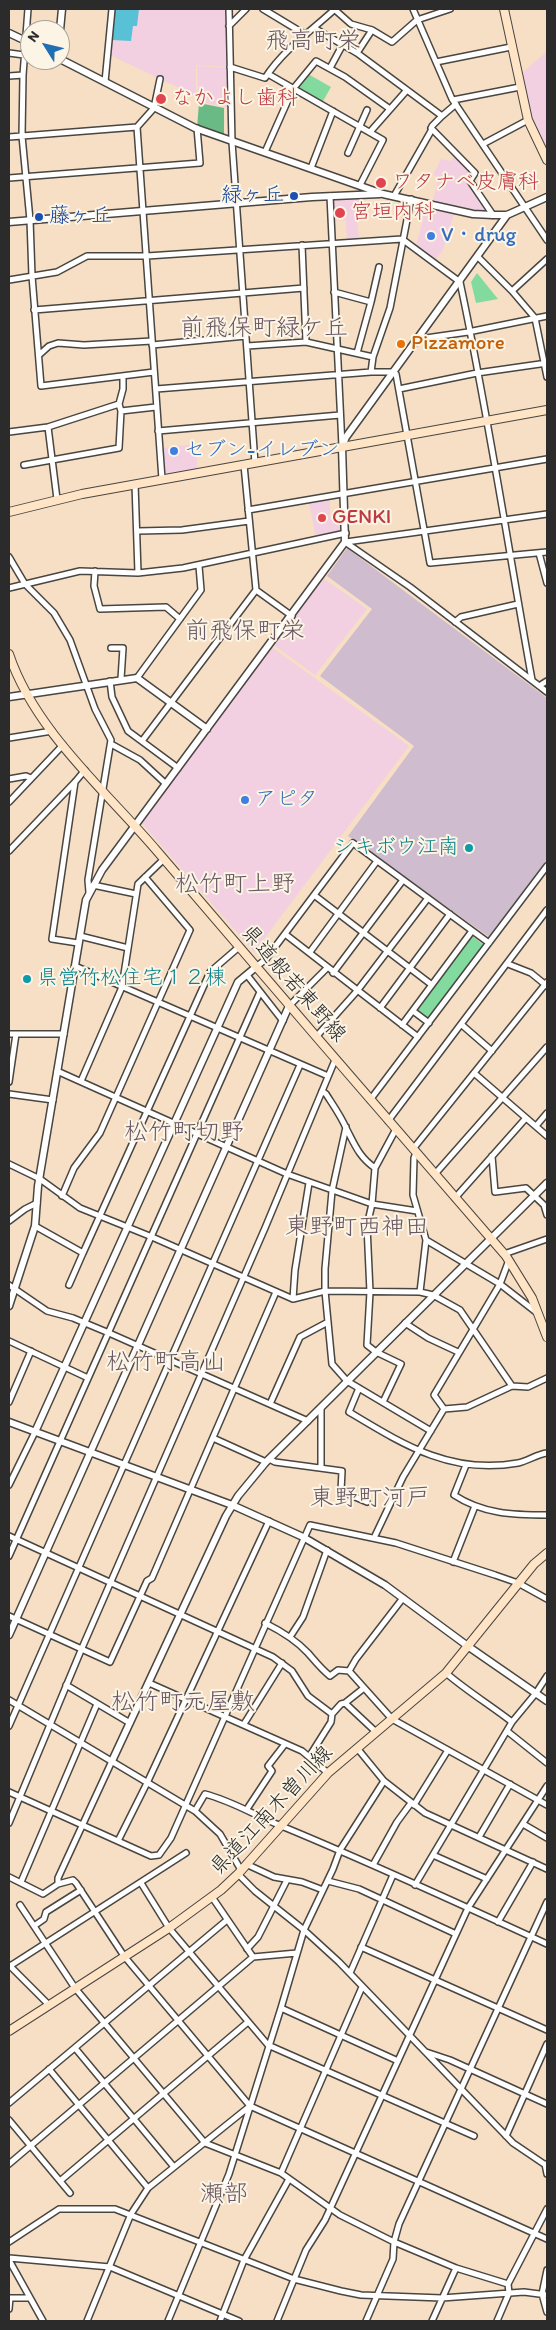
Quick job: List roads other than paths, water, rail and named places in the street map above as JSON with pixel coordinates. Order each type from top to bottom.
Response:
[{"type":"main road","points":[[504,9],[528,120],[547,160]]},
{"type":"main road","points":[[9,512],[57,499],[135,484],[547,410]]},
{"type":"main road","name":"県道般若東野線","points":[[9,654],[27,693],[63,745],[164,859],[506,1257],[532,1298],[547,1337]]},
{"type":"main road","name":"県道江南木曽川線","points":[[9,2031],[169,1928],[212,1897],[242,1869],[328,1773],[446,1673],[469,1647],[518,1583],[534,1564],[547,1553]]},
{"type":"street","points":[[105,82],[112,9]]},
{"type":"street","points":[[229,9],[232,142],[255,463]]},
{"type":"street","points":[[229,27],[246,9]]},
{"type":"street","points":[[263,9],[306,35]]},
{"type":"street","points":[[230,67],[265,78],[288,48],[335,9],[351,24],[372,30],[392,42],[417,20],[448,9]]},
{"type":"street","points":[[413,9],[455,102],[547,240]]},
{"type":"street","points":[[314,28],[357,53],[442,116]]},
{"type":"street","points":[[357,53],[372,30]]},
{"type":"street","points":[[330,68],[343,44]]},
{"type":"street","points":[[436,62],[511,47]]},
{"type":"street","points":[[265,152],[293,89],[316,61],[330,68],[390,109]]},
{"type":"street","points":[[70,64],[197,128],[383,194],[473,214],[493,216],[507,215],[547,197]]},
{"type":"street","points":[[23,70],[22,136],[30,220],[34,310],[41,386],[154,372]]},
{"type":"street","points":[[268,74],[383,140],[360,185]]},
{"type":"street","points":[[9,76],[23,75]]},
{"type":"street","points":[[160,79],[154,108],[138,127],[162,479]]},
{"type":"street","points":[[394,196],[431,128],[455,102],[520,87]]},
{"type":"street","points":[[370,132],[407,90]]},
{"type":"street","points":[[348,153],[367,110]]},
{"type":"street","points":[[311,168],[333,111]]},
{"type":"street","points":[[484,144],[528,120]]},
{"type":"street","points":[[9,137],[138,127]]},
{"type":"street","points":[[9,178],[200,163],[197,128]]},
{"type":"street","points":[[431,128],[475,173],[470,181],[493,216]]},
{"type":"street","points":[[9,222],[236,203],[383,194]]},
{"type":"street","points":[[89,892],[135,826],[345,542],[330,196]]},
{"type":"street","points":[[371,372],[373,358],[390,308],[411,199]]},
{"type":"street","points":[[342,447],[346,437],[507,215]]},
{"type":"street","points":[[9,280],[57,272],[87,256],[147,256],[402,239],[460,282],[477,374],[488,421],[494,468],[532,680]]},
{"type":"street","points":[[302,245],[306,342]]},
{"type":"street","points":[[478,257],[512,291],[535,318],[546,363],[547,377]]},
{"type":"street","points":[[512,291],[547,259]]},
{"type":"street","points":[[357,353],[379,267]]},
{"type":"street","points":[[34,310],[304,288]]},
{"type":"street","points":[[334,292],[371,302]]},
{"type":"street","points":[[418,339],[469,332],[547,316]]},
{"type":"street","points":[[39,354],[49,346],[58,343],[84,346],[246,336]]},
{"type":"street","points":[[247,346],[306,342],[373,358]]},
{"type":"street","points":[[399,389],[546,363]]},
{"type":"street","points":[[156,389],[371,372],[393,372]]},
{"type":"street","points":[[393,372],[396,374],[408,435],[430,563],[547,552]]},
{"type":"street","points":[[24,465],[119,448],[121,411],[119,404],[123,389],[123,376]]},
{"type":"street","points":[[9,432],[48,426],[119,404]]},
{"type":"street","points":[[121,411],[156,407]]},
{"type":"street","points":[[158,431],[340,415]]},
{"type":"street","points":[[48,426],[57,499]]},
{"type":"street","points":[[248,510],[547,459]]},
{"type":"street","points":[[142,741],[256,590],[244,465]]},
{"type":"street","points":[[135,484],[138,573]]},
{"type":"street","points":[[345,542],[547,514]]},
{"type":"street","points":[[138,531],[182,530],[249,521]]},
{"type":"street","points":[[9,588],[80,571],[138,573],[198,566],[346,533]]},
{"type":"street","points":[[345,542],[410,587],[547,692]]},
{"type":"street","points":[[539,553],[547,583]]},
{"type":"street","points":[[9,557],[25,584],[54,613],[70,640],[95,710],[111,740],[88,880],[89,892],[78,944],[40,1179],[35,1226],[9,1306]]},
{"type":"street","points":[[137,678],[201,590],[198,566]]},
{"type":"street","points":[[95,571],[94,586],[100,609],[166,607],[180,619]]},
{"type":"street","points":[[256,590],[292,616]]},
{"type":"street","points":[[455,622],[462,617],[518,604]]},
{"type":"street","points":[[111,648],[123,648],[121,679]]},
{"type":"street","points":[[9,697],[137,678],[207,729]]},
{"type":"street","points":[[110,681],[112,697],[128,731],[178,768]]},
{"type":"street","points":[[539,686],[547,681]]},
{"type":"street","points":[[9,738],[53,731]]},
{"type":"street","points":[[111,744],[140,760],[166,784]]},
{"type":"street","points":[[9,802],[63,745]]},
{"type":"street","points":[[9,852],[85,770]]},
{"type":"street","points":[[9,779],[26,776],[31,778]]},
{"type":"street","points":[[75,782],[52,939],[78,944]]},
{"type":"street","points":[[9,1485],[129,1228],[238,982],[266,959],[353,843],[489,943]]},
{"type":"street","points":[[81,1081],[122,987],[138,884],[164,859]]},
{"type":"street","points":[[310,952],[377,861]]},
{"type":"street","points":[[370,1100],[547,866]]},
{"type":"street","points":[[62,1196],[74,1168],[100,1133],[190,930],[145,877]]},
{"type":"street","points":[[332,972],[403,880]]},
{"type":"street","points":[[93,885],[136,894]]},
{"type":"street","points":[[314,895],[432,985]]},
{"type":"street","points":[[316,1037],[357,991],[428,898]]},
{"type":"street","points":[[388,1121],[462,1026],[547,910]]},
{"type":"street","points":[[380,1008],[450,914]]},
{"type":"street","points":[[402,1025],[472,931]]},
{"type":"street","points":[[285,934],[418,1037]]},
{"type":"street","points":[[80,936],[128,948]]},
{"type":"street","points":[[69,1285],[210,972],[239,947]]},
{"type":"street","points":[[420,1292],[426,1240],[413,1195],[414,1151],[474,1073],[547,984],[531,973],[508,964]]},
{"type":"street","points":[[75,966],[328,1076]]},
{"type":"street","points":[[9,1635],[289,1006],[327,968]]},
{"type":"street","points":[[247,975],[283,1021]]},
{"type":"street","points":[[9,1556],[260,992]]},
{"type":"street","points":[[413,1011],[429,1023]]},
{"type":"street","points":[[462,1026],[492,1051]]},
{"type":"street","points":[[9,1034],[64,1034]]},
{"type":"street","points":[[9,1082],[16,1034]]},
{"type":"street","points":[[435,1174],[547,1046]]},
{"type":"street","points":[[9,1823],[66,1685],[243,1278],[335,1060]]},
{"type":"street","points":[[9,1726],[123,1465],[214,1265],[300,1065]]},
{"type":"street","points":[[58,1072],[286,1174],[372,1204],[417,1210]]},
{"type":"street","points":[[474,1073],[547,1136]]},
{"type":"street","points":[[322,1091],[326,1094],[346,1127],[356,1150],[365,1161],[375,1168]]},
{"type":"street","points":[[9,1094],[53,1100]]},
{"type":"street","points":[[536,1126],[547,1113]]},
{"type":"street","points":[[455,1198],[526,1118]]},
{"type":"street","points":[[346,1127],[332,1191],[324,1291],[332,1364],[347,1381],[431,1431]]},
{"type":"street","points":[[383,1402],[401,1364],[376,1352],[367,1345],[370,1292],[367,1226],[372,1204],[375,1168],[396,1129]]},
{"type":"street","points":[[492,1156],[495,1192],[526,1188],[544,1205],[547,1215]]},
{"type":"street","points":[[9,1164],[40,1179],[80,1208],[152,1237],[293,1299],[324,1291],[420,1292],[433,1294],[460,1310],[512,1386]]},
{"type":"street","points":[[293,1299],[294,1270],[309,1182]]},
{"type":"street","points":[[58,1884],[58,1878],[82,1824],[232,1505],[268,1460],[308,1422],[464,1263],[547,1183]]},
{"type":"street","points":[[9,1221],[37,1203]]},
{"type":"street","points":[[35,1226],[83,1253]]},
{"type":"street","points":[[444,1409],[434,1395],[500,1284],[506,1257],[547,1239]]},
{"type":"street","points":[[426,1240],[500,1284],[539,1314]]},
{"type":"street","points":[[9,1285],[47,1311],[109,1333],[308,1422]]},
{"type":"street","points":[[9,1616],[110,1662],[147,1581],[152,1578],[276,1292]]},
{"type":"street","points":[[270,1404],[300,1337],[328,1322]]},
{"type":"street","points":[[405,1322],[428,1338],[458,1352]]},
{"type":"street","points":[[9,1341],[88,1378]]},
{"type":"street","points":[[9,1402],[30,1351]]},
{"type":"street","points":[[444,1409],[467,1407],[512,1386],[528,1387],[547,1378]]},
{"type":"street","points":[[359,1388],[349,1412],[418,1451],[435,1458],[466,1465],[519,1463],[547,1453]]},
{"type":"street","points":[[321,1408],[321,1467]]},
{"type":"street","points":[[374,1538],[418,1451],[444,1409]]},
{"type":"street","points":[[9,1422],[232,1505],[303,1537],[355,1566],[403,1598],[547,1701]]},
{"type":"street","points":[[213,1438],[275,1462],[342,1470],[341,1491],[367,1502]]},
{"type":"street","points":[[466,1465],[454,1495],[475,1506],[510,1516],[547,1515]]},
{"type":"street","points":[[453,1562],[475,1506]]},
{"type":"street","points":[[118,1840],[147,1783],[269,1521]]},
{"type":"street","points":[[9,1792],[151,1856],[159,1855],[171,1838],[303,1537],[312,1524],[396,1542],[518,1583],[547,1599]]},
{"type":"street","points":[[9,1536],[255,1648],[282,1663],[299,1679],[308,1696],[332,1714]]},
{"type":"street","points":[[290,1637],[303,1617],[327,1550]]},
{"type":"street","points":[[349,1671],[356,1658],[403,1598]]},
{"type":"street","points":[[265,1623],[290,1637],[307,1652],[318,1667],[330,1676],[338,1670],[349,1671],[392,1719],[547,1805]]},
{"type":"street","points":[[244,1724],[282,1663]]},
{"type":"street","points":[[446,1673],[464,1690],[481,1698],[512,1722]]},
{"type":"street","points":[[415,1885],[512,1722],[536,1693],[547,1676]]},
{"type":"street","points":[[149,1683],[302,1751],[328,1773]]},
{"type":"street","points":[[66,1685],[130,1723]]},
{"type":"street","points":[[309,1757],[331,1722],[332,1714],[341,1704],[364,1688]]},
{"type":"street","points":[[9,1700],[195,1812],[220,1834],[242,1869],[274,1907],[304,1930],[350,1973],[513,2143],[546,2165],[547,2174]]},
{"type":"street","points":[[344,1703],[376,1732]]},
{"type":"street","points":[[21,1882],[97,1704]]},
{"type":"street","points":[[507,1731],[547,1763]]},
{"type":"street","points":[[247,1809],[272,1771],[268,1766],[285,1744]]},
{"type":"street","points":[[358,1748],[384,1781],[425,1813],[547,1869]]},
{"type":"street","points":[[372,1865],[397,1822],[412,1804],[448,1750]]},
{"type":"street","points":[[168,2321],[202,2242],[235,2155],[304,1930],[328,1881],[340,1850],[384,1781]]},
{"type":"street","points":[[479,1837],[510,1784]]},
{"type":"street","points":[[277,2321],[306,2250],[330,2209],[468,1908],[547,1786]]},
{"type":"street","points":[[195,1812],[205,1794],[247,1809],[280,1826],[340,1850],[547,1944]]},
{"type":"street","points":[[523,1824],[547,1838]]},
{"type":"street","points":[[49,2005],[9,1965],[46,1944],[186,1853]]},
{"type":"street","points":[[433,1855],[487,1879]]},
{"type":"street","points":[[498,1922],[533,1862]]},
{"type":"street","points":[[242,1869],[302,1882],[323,1890]]},
{"type":"street","points":[[350,1973],[393,1875]]},
{"type":"street","points":[[9,1877],[43,1894],[58,1884],[73,1880],[124,1956],[250,2106],[547,2240]]},
{"type":"street","points":[[247,1948],[258,1937],[287,1880]]},
{"type":"street","points":[[328,1881],[359,1889],[456,1934]]},
{"type":"street","points":[[141,1883],[169,1928],[268,2045],[474,2136]]},
{"type":"street","points":[[34,1926],[44,1919],[46,1912],[81,1890]]},
{"type":"street","points":[[212,1897],[253,1957]]},
{"type":"street","points":[[366,2321],[393,2260],[394,2242],[399,2224],[420,2182],[497,2007],[547,1902]]},
{"type":"street","points":[[20,1904],[75,1988],[205,2143],[281,2173],[330,2209],[394,2242],[456,2268],[508,2284]]},
{"type":"street","points":[[9,2103],[227,1920]]},
{"type":"street","points":[[361,1947],[547,2030]]},
{"type":"street","points":[[9,2164],[78,2104],[180,2021],[253,1957],[297,1953]]},
{"type":"street","points":[[281,2173],[362,1987]]},
{"type":"street","points":[[281,2008],[398,2061]]},
{"type":"street","points":[[60,2180],[248,2022]]},
{"type":"street","points":[[506,2136],[547,2044]]},
{"type":"street","points":[[75,2048],[174,2167]]},
{"type":"street","points":[[425,2052],[470,2068],[547,2104]]},
{"type":"street","points":[[49,2069],[148,2188]]},
{"type":"street","points":[[87,2321],[131,2214],[148,2188],[250,2106]]},
{"type":"street","points":[[9,2120],[70,2193]]},
{"type":"street","points":[[220,2321],[244,2260],[289,2179]]},
{"type":"street","points":[[9,2242],[59,2209],[115,2209],[294,2279],[341,2291],[377,2296],[442,2298],[508,2293],[545,2294]]},
{"type":"street","points":[[497,2321],[508,2293],[508,2284],[547,2209]]},
{"type":"street","points":[[9,2259],[110,2267],[239,2321]]},
{"type":"street","points":[[9,2259],[43,2321]]},
{"type":"street","points":[[432,2321],[456,2268]]},
{"type":"street","points":[[547,2270],[545,2294],[547,2312]]},
{"type":"street","points":[[9,2309],[10,2298],[30,2298]]},
{"type":"water","points":[[114,9],[139,9],[137,26],[133,26],[131,41],[112,40]]},
{"type":"place","name":"なかよし歯科","points":[[161,99]]},
{"type":"place","name":"ワタナベ皮膚科","points":[[381,183]]},
{"type":"place","name":"緑ヶ丘","points":[[294,196]]},
{"type":"place","name":"宮垣内科","points":[[340,213]]},
{"type":"place","name":"藤ヶ丘","points":[[39,217]]},
{"type":"place","name":"V・drug","points":[[431,236]]},
{"type":"place","name":"Pizzamore","points":[[401,344]]},
{"type":"place","name":"セブン-イレブン","points":[[174,451]]},
{"type":"place","name":"GENKI","points":[[322,518]]},
{"type":"place","name":"アピタ","points":[[245,800]]},
{"type":"place","name":"シキボウ江南","points":[[469,848]]},
{"type":"place","name":"県営竹松住宅１２棟","points":[[27,979]]},
{"type":"district","name":"飛高町栄","points":[[313,42]]},
{"type":"district","name":"前飛保町緑ケ丘","points":[[264,329]]},
{"type":"district","name":"前飛保町栄","points":[[245,632]]},
{"type":"district","name":"松竹町上野","points":[[235,885]]},
{"type":"district","name":"松竹町切野","points":[[184,1133]]},
{"type":"district","name":"東野町西神田","points":[[357,1228]]},
{"type":"district","name":"松竹町高山","points":[[166,1363]]},
{"type":"district","name":"東野町河戸","points":[[370,1499]]},
{"type":"district","name":"松竹町元屋敷","points":[[183,1703]]},
{"type":"district","name":"瀬部","points":[[224,2195]]}]
